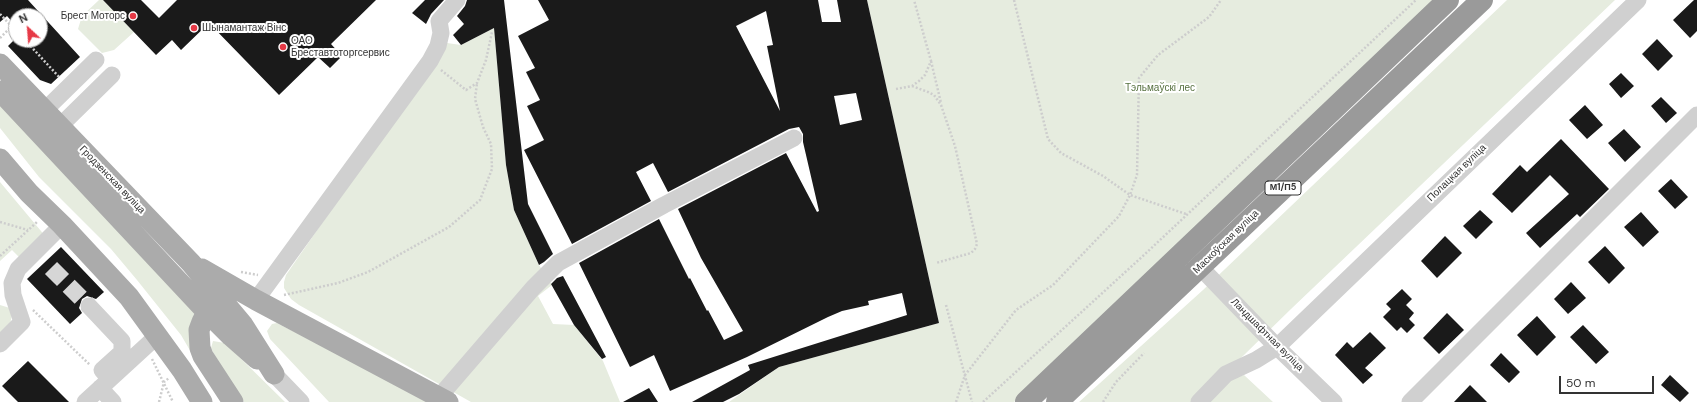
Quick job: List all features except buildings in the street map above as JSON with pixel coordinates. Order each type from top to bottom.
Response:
[{"type":"highway","name":"М1/П5","points":[[1026,402],[1448,0]]},
{"type":"highway","name":"Маскоўская вуліца","points":[[1057,402],[1482,0]]},
{"type":"highway","points":[[1185,250],[1200,267]]},
{"type":"main road","name":"Гродзенская вуліца","points":[[0,64],[191,263],[230,336],[274,374]]},
{"type":"main road","name":"Гродзенская вуліца","points":[[0,91],[214,305]]},
{"type":"main road","points":[[0,159],[29,193],[62,225],[129,297],[182,370],[202,402]]},
{"type":"main road","points":[[191,263],[256,300],[444,399]]},
{"type":"main road","points":[[214,305],[199,330],[200,348],[203,356],[233,402]]},
{"type":"street","points":[[256,300],[430,61],[438,46],[440,34],[439,21],[457,0]]},
{"type":"street","name":"Полацкая вуліца","points":[[1199,402],[1226,374],[1256,360],[1277,347],[1638,0]]},
{"type":"street","points":[[45,110],[96,60]]},
{"type":"street","points":[[60,126],[112,76]]},
{"type":"street","points":[[1410,402],[1697,115]]},
{"type":"street","points":[[444,399],[533,288],[558,263],[650,212],[794,138]]},
{"type":"street","points":[[0,344],[22,322],[13,295],[12,283],[18,269],[62,225]]},
{"type":"street","name":"Ландшафтная вуліца","points":[[1200,267],[1277,347],[1334,402]]},
{"type":"street","points":[[88,306],[122,341],[122,352],[102,370],[113,402]]},
{"type":"street","points":[[85,402],[157,336]]},
{"type":"street","name":"Гродзенская вуліца","points":[[274,374],[301,402]]},
{"type":"path","points":[[914,0],[931,61],[941,105],[955,146],[977,244],[975,249],[970,253],[936,263]]},
{"type":"path","points":[[1014,0],[1048,139],[1061,153],[1103,176],[1130,196],[1186,214]]},
{"type":"path","points":[[956,402],[965,374],[1016,310],[1053,285],[1119,216],[1130,196],[1137,174],[1139,78],[1158,55],[1209,17],[1221,0]]},
{"type":"path","points":[[983,402],[1039,352],[1416,0]]},
{"type":"path","points":[[0,14],[8,22]]},
{"type":"path","points":[[0,38],[8,30]]},
{"type":"path","points":[[284,295],[338,283],[368,272],[449,227],[480,200],[492,169],[491,144],[483,127],[475,99],[477,83],[486,60],[492,32]]},
{"type":"path","points":[[31,48],[68,87]]},
{"type":"path","points":[[430,61],[466,90],[477,83]]},
{"type":"path","points":[[896,89],[912,86],[925,75],[931,61]]},
{"type":"path","points":[[912,86],[934,95],[941,105]]},
{"type":"path","points":[[0,256],[39,220]]},
{"type":"path","points":[[0,222],[28,230]]},
{"type":"path","points":[[235,271],[256,275],[270,281]]},
{"type":"path","points":[[13,295],[41,316],[106,383]]},
{"type":"path","points":[[946,305],[972,402]]},
{"type":"path","points":[[1103,402],[1116,382],[1144,353]]},
{"type":"green space","points":[[99,0],[103,0],[134,32],[114,50],[102,53],[78,29],[82,16]]},
{"type":"green space","name":"Тэльмаўскі лес","points":[[867,0],[1437,0],[1014,402],[729,402],[779,367],[939,323]]},
{"type":"green space","points":[[1507,0],[1615,0],[1291,309],[1196,402],[1079,402],[1203,290]]},
{"type":"green space","points":[[494,28],[506,165],[514,210],[539,265],[552,285],[538,296],[553,324],[574,325],[603,361],[620,402],[471,402],[299,305],[291,299],[284,288],[286,275],[447,43],[461,45]]},
{"type":"green space","points":[[0,92],[196,300],[195,359],[181,335],[111,249],[39,177],[0,128]]},
{"type":"green space","points":[[0,182],[46,237],[22,260],[12,250],[0,261]]},
{"type":"green space","points":[[0,305],[13,309],[10,325],[0,334]]},
{"type":"green space","points":[[277,323],[431,402],[329,402],[270,339],[267,331],[272,324]]},
{"type":"green space","points":[[213,341],[225,343],[285,402],[244,402],[214,354],[211,348]]},
{"type":"green space","points":[[1244,375],[1273,402],[1203,402],[1222,382]]},
{"type":"tunnel","points":[[51,268],[89,306]]},
{"type":"place","name":"Брест Моторс","points":[[133,16]]},
{"type":"place","name":"Шынамантаж Вінс","points":[[194,28]]},
{"type":"place","name":"ОАО Бреставтоторгсервис","points":[[283,47]]}]
